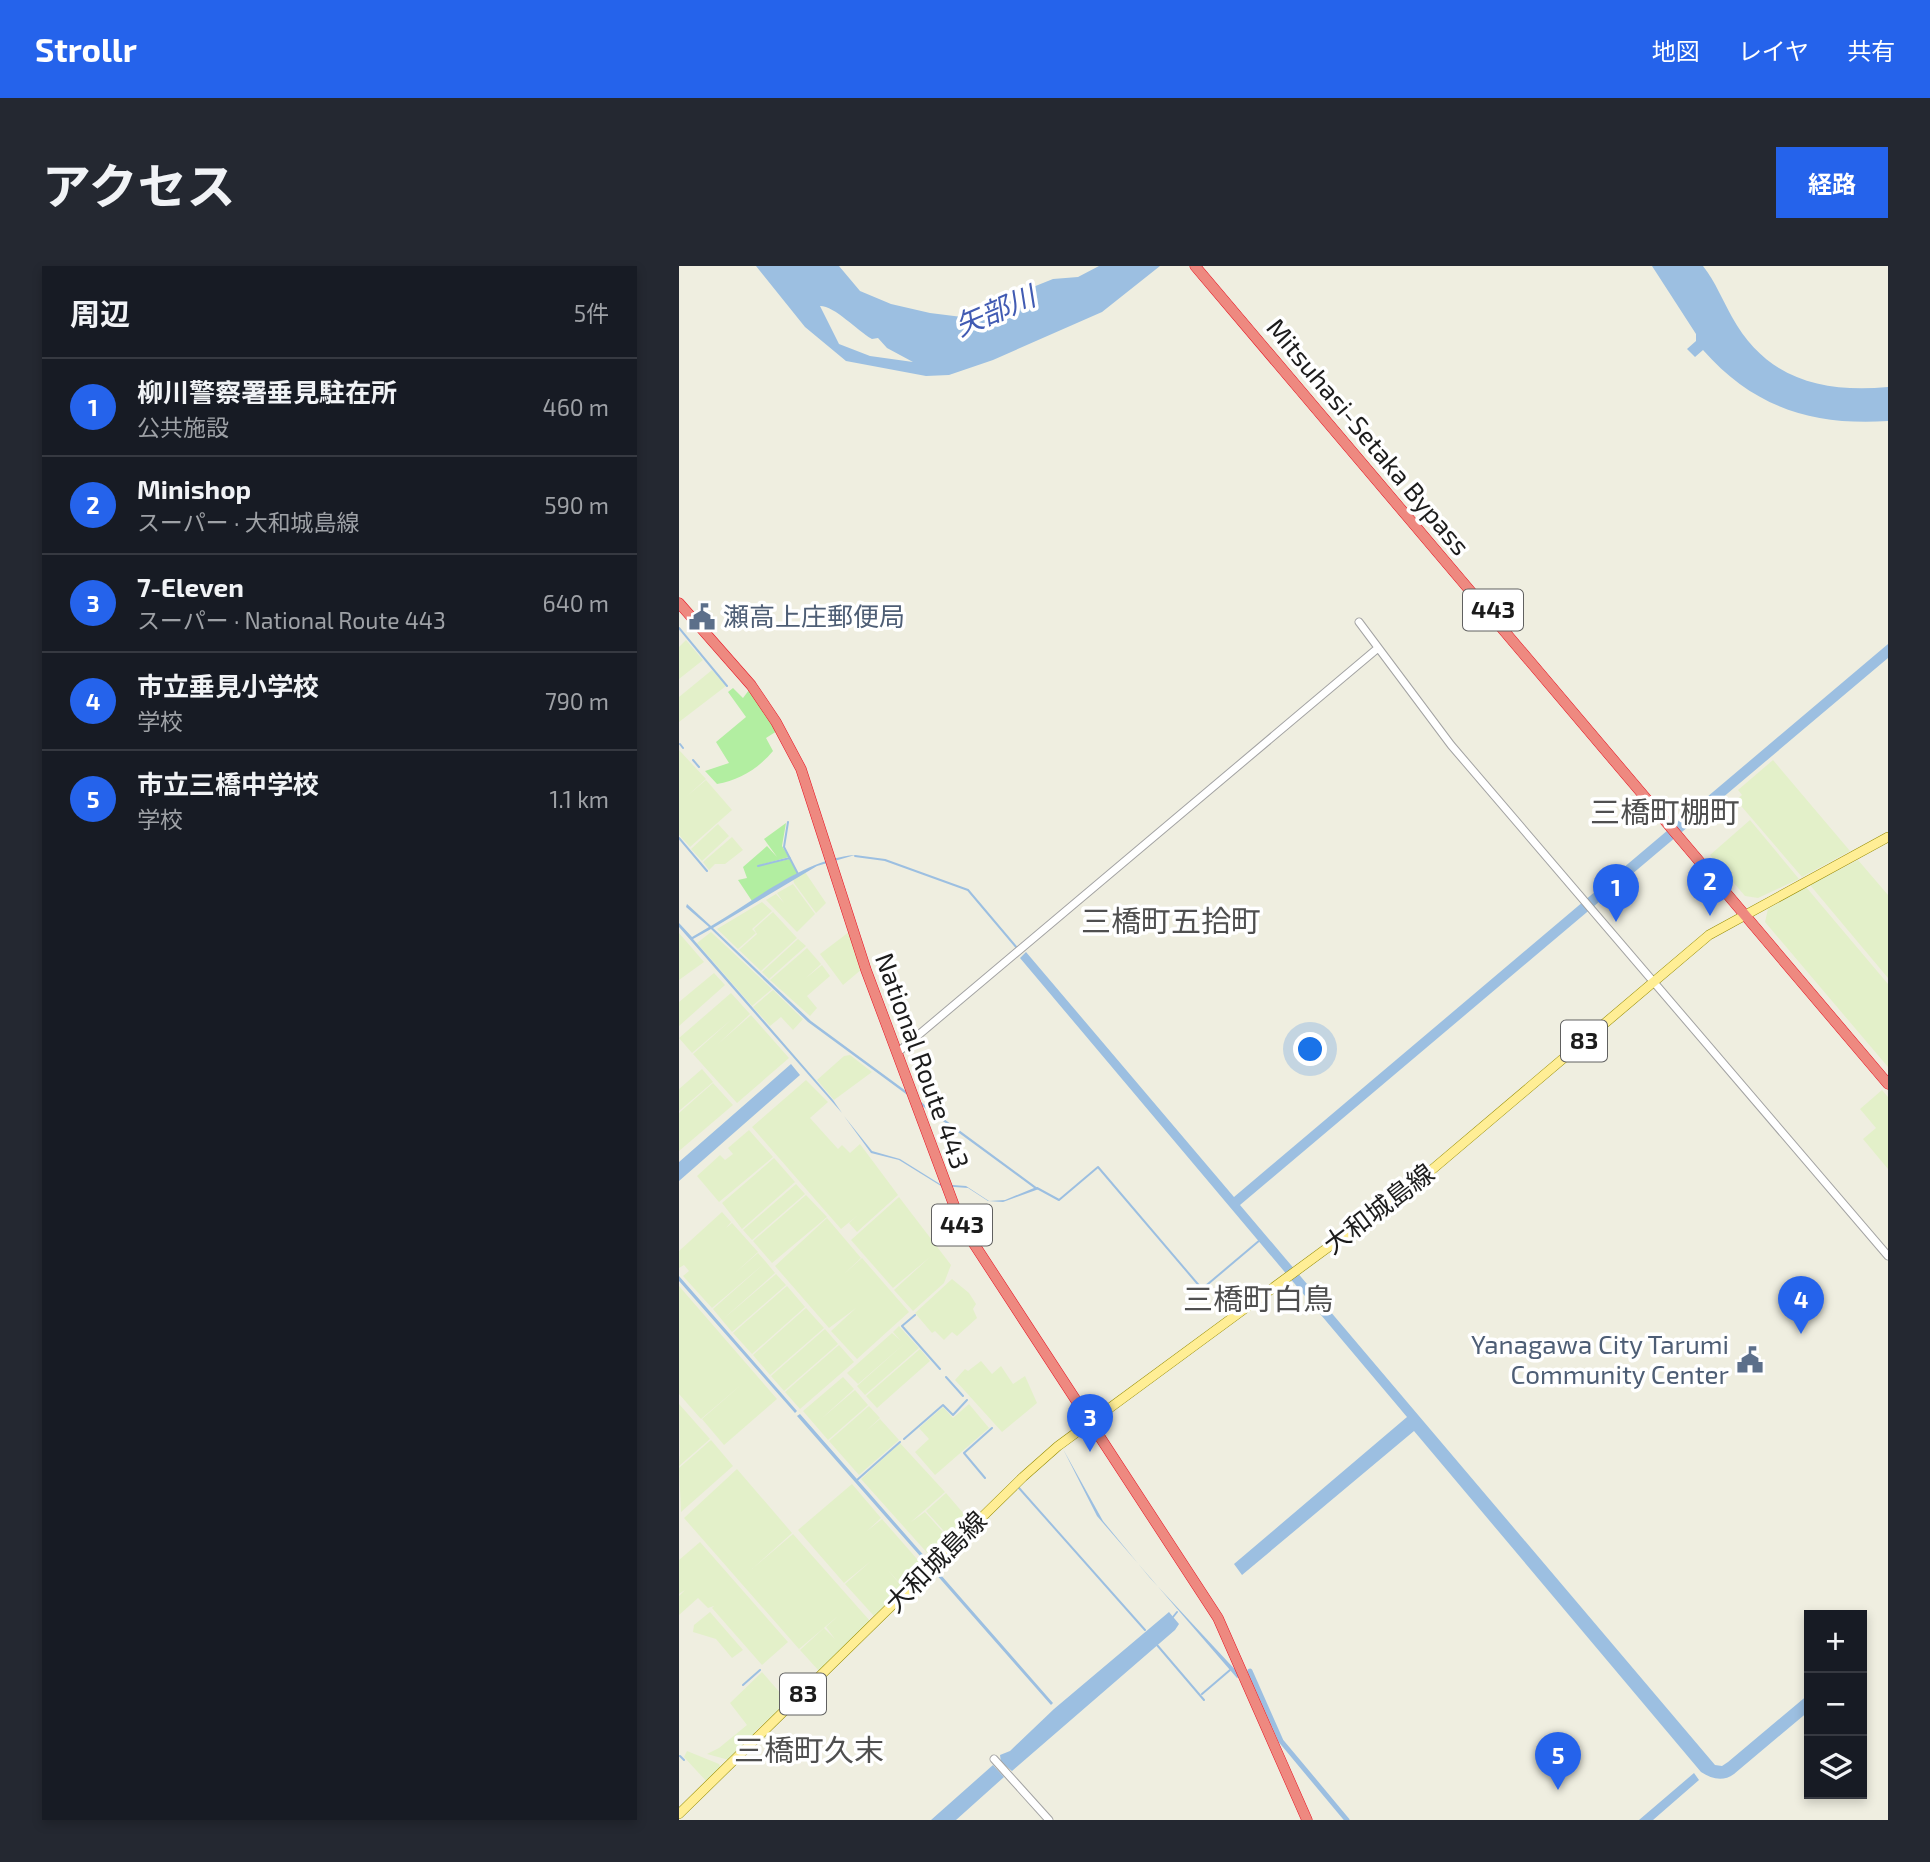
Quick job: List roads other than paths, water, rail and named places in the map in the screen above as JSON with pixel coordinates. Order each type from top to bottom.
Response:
[{"type":"highway","name":"Mitsuhasi-Setaka Bypass","points":[[1195,266],[1207,273],[1888,1077]]},
{"type":"highway","name":"National Route 443","points":[[679,603],[751,684],[790,747],[807,788],[897,1053],[961,1224],[1218,1618],[1307,1820]]},
{"type":"highway","name":"Mitsuhasi-Setaka Bypass","points":[[1747,913],[1888,1084]]},
{"type":"main road","name":"大和城島線","points":[[679,1814],[1023,1477],[1090,1422],[1421,1179],[1709,935],[1888,837]]},
{"type":"street","points":[[1359,622],[1451,745],[1888,1256]]},
{"type":"street","points":[[897,1053],[1378,648]]},
{"type":"street","points":[[996,1761],[1049,1820]]},
{"type":"water","name":"矢部川","points":[[756,266],[839,266],[860,291],[891,304],[970,318],[1013,300],[1017,302],[1028,289],[1053,279],[1078,277],[1099,266],[1160,266],[1102,312],[993,360],[949,375],[926,376],[846,361],[805,327]],"holes":[[[820,306],[826,307],[872,339],[878,338],[887,348],[913,362],[870,356],[839,344]]]},
{"type":"water","points":[[1652,266],[1703,266],[1746,338],[1761,355],[1779,368],[1819,384],[1888,387],[1888,421],[1834,420],[1786,409],[1742,386],[1703,350],[1695,357],[1687,349],[1696,341],[1696,334]]},
{"type":"water","points":[[1888,644],[1888,658],[1240,1205],[1715,1765],[1722,1766],[1728,1762],[1804,1698],[1804,1715],[1734,1774],[1717,1779],[1701,1772],[1414,1431],[1242,1575],[1234,1564],[1407,1417],[1020,958],[1026,952],[1234,1197]]},
{"type":"water","points":[[855,855],[817,866],[713,928],[811,1021],[1039,1189],[1003,1202],[988,1201],[968,1188],[941,1186],[899,1160],[871,1153],[844,1116],[872,1151],[900,1159],[940,1184],[966,1186],[989,1201],[1005,1200],[1034,1188],[808,1022],[711,929],[693,939],[842,1113],[679,927],[679,923],[692,937],[709,927],[686,907],[687,904],[711,926],[800,872],[837,858]]},
{"type":"water","points":[[791,1064],[800,1075],[679,1181],[679,1162]]},
{"type":"water","points":[[679,1276],[797,1411],[795,1413],[679,1281]]},
{"type":"water","points":[[800,1414],[1053,1703],[1051,1705],[797,1416]]},
{"type":"water","points":[[1063,1449],[1103,1521],[1138,1564],[1097,1516]]},
{"type":"water","points":[[1158,1586],[1241,1676],[1237,1678]]},
{"type":"water","points":[[1169,1612],[1179,1624],[1175,1630],[1012,1771],[1001,1762],[1000,1755],[1010,1751],[1054,1709]]},
{"type":"water","points":[[993,1765],[1004,1777],[956,1820],[931,1820]]},
{"type":"water","points":[[1694,1773],[1699,1780],[1653,1820],[1639,1820]]},
{"type":"waterway","points":[[679,628],[727,686]]},
{"type":"waterway","points":[[680,744],[683,748]]},
{"type":"waterway","points":[[693,760],[699,767]]},
{"type":"waterway","points":[[788,822],[784,847],[798,874]]},
{"type":"waterway","points":[[679,838],[707,871]]},
{"type":"waterway","points":[[855,856],[885,860],[968,890],[1017,948]]},
{"type":"waterway","points":[[758,866],[790,858]]},
{"type":"waterway","points":[[1037,1188],[1059,1200],[1098,1167],[1202,1289],[1260,1240]]},
{"type":"waterway","points":[[915,1315],[902,1326],[940,1369]]},
{"type":"waterway","points":[[946,1377],[963,1396]]},
{"type":"waterway","points":[[904,1439],[943,1405],[953,1415],[967,1400]]},
{"type":"waterway","points":[[985,1478],[964,1453],[992,1428]]},
{"type":"waterway","points":[[857,1480],[900,1442]]},
{"type":"waterway","points":[[1019,1488],[1145,1630]]},
{"type":"waterway","points":[[1173,1617],[1177,1612]]},
{"type":"waterway","points":[[1157,1645],[1204,1700]]},
{"type":"waterway","points":[[743,1685],[760,1670]]},
{"type":"waterway","points":[[1202,1694],[1230,1670]]},
{"type":"waterway","points":[[1250,1671],[1281,1741],[1347,1820]]},
{"type":"waterway","points":[[680,1756],[684,1760]]},
{"type":"place","name":"瀬高上庄郵便局","points":[[702,617]]},
{"type":"place","name":"Minishop","points":[[1710,916]]},
{"type":"place","name":"柳川警察署垂見駐在所","points":[[1616,922]]},
{"type":"place","name":"市立垂見小学校","points":[[1801,1334]]},
{"type":"place","name":"Yanagawa City Tarumi Community Center","points":[[1750,1360]]},
{"type":"place","name":"7-Eleven","points":[[1090,1452]]},
{"type":"place","name":"市立三橋中学校","points":[[1558,1790]]},
{"type":"district","name":"三橋町棚町","points":[[1665,813]]},
{"type":"district","name":"三橋町五拾町","points":[[1171,922]]},
{"type":"district","name":"三橋町白鳥","points":[[1258,1300]]},
{"type":"district","name":"三橋町久末","points":[[809,1751]]}]
